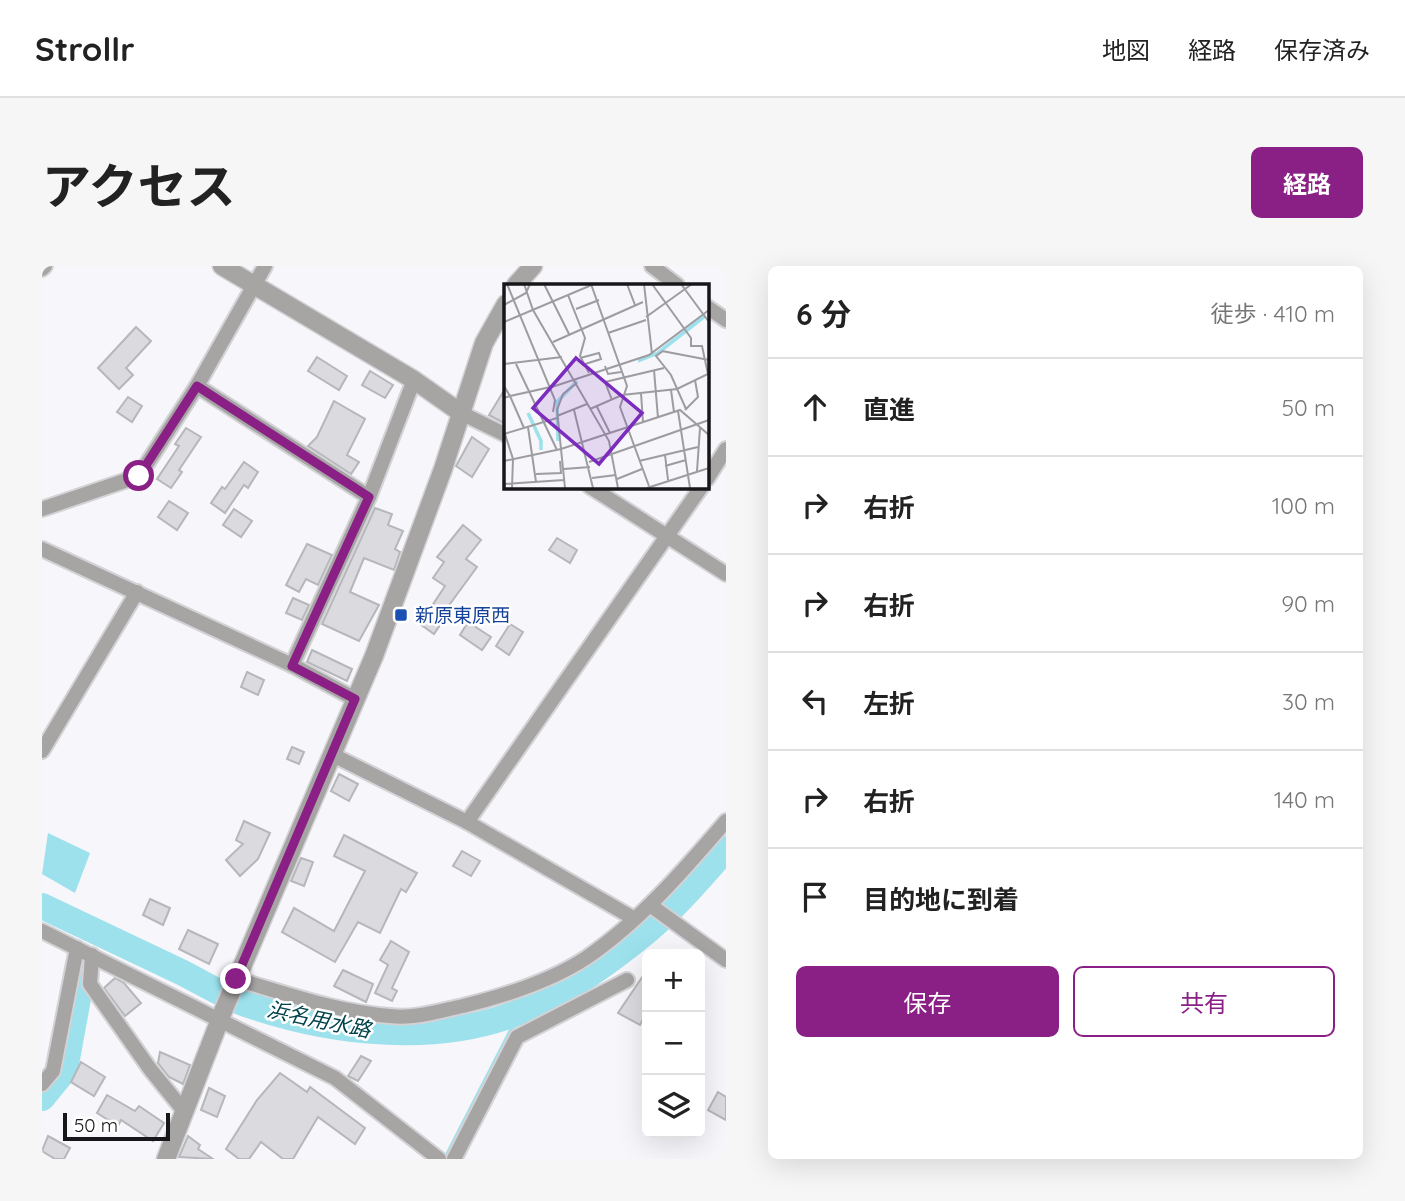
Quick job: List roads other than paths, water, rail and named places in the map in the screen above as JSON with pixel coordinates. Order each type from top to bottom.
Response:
[{"type":"street","points":[[222,266],[414,380],[461,413],[504,434]]},
{"type":"street","points":[[42,509],[139,476],[197,386],[265,266]]},
{"type":"street","points":[[517,284],[533,266]]},
{"type":"street","points":[[652,266],[676,284]]},
{"type":"street","points":[[166,1159],[236,979],[333,755],[399,592],[484,343],[504,308]]},
{"type":"street","points":[[708,308],[726,320]]},
{"type":"street","points":[[292,666],[369,497],[414,380]]},
{"type":"street","points":[[197,386],[369,497]]},
{"type":"street","points":[[708,477],[726,449]]},
{"type":"street","points":[[592,488],[726,573]]},
{"type":"street","points":[[467,822],[669,537],[701,488]]},
{"type":"street","points":[[42,549],[292,666],[355,699]]},
{"type":"street","points":[[42,751],[137,592]]},
{"type":"street","points":[[333,755],[467,822],[633,918]]},
{"type":"street","points":[[236,979],[323,1006],[391,1017],[416,1017],[475,1003],[534,984],[586,958],[633,918],[654,908],[726,821]]},
{"type":"street","points":[[654,908],[726,960]]},
{"type":"street","points":[[42,931],[222,1015],[335,1078],[438,1158]]},
{"type":"street","points":[[42,1084],[53,1071],[48,1057],[77,948]]},
{"type":"street","points":[[92,955],[90,984],[150,1069],[184,1111]]},
{"type":"street","points":[[454,1159],[517,1037],[627,980]]},
{"type":"water","points":[[48,833],[90,853],[75,893],[42,874]]},
{"type":"waterway","name":"浜名用水路","points":[[42,906],[243,1003],[311,1022],[347,1028],[420,1032],[491,1022],[541,1003],[572,985],[645,933],[726,849]]},
{"type":"waterway","points":[[42,1098],[65,1070],[85,960]]},
{"type":"waterway","points":[[445,1159],[521,1011]]},
{"type":"place","name":"新原東原西","points":[[401,615]]}]
